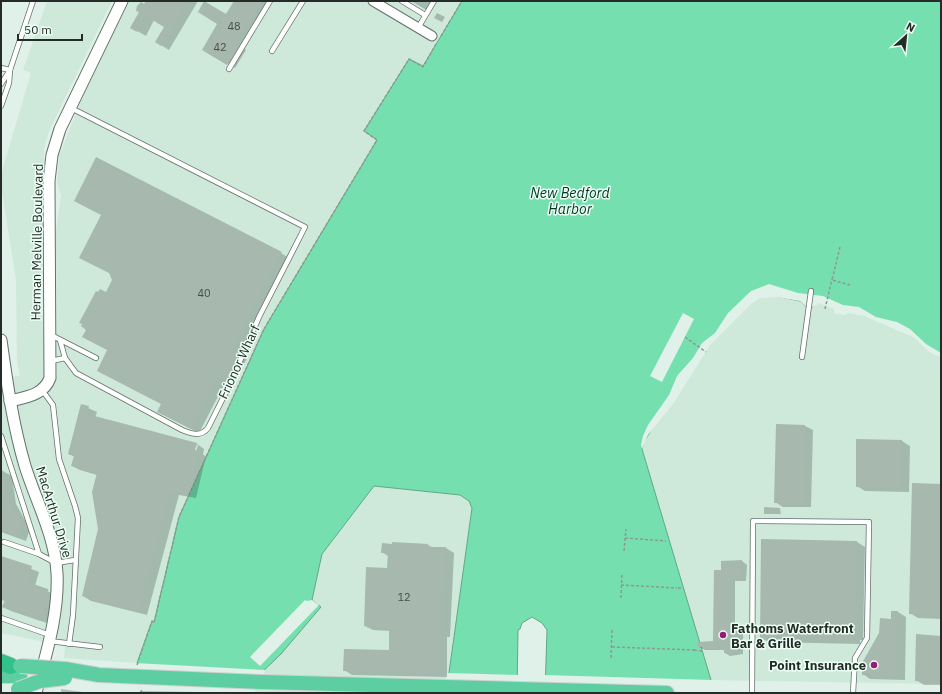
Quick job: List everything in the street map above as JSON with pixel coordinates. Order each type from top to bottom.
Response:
[{"type":"highway","points":[[12,675],[65,669],[99,675]]},
{"type":"highway","points":[[12,675],[65,678],[99,675],[345,686],[667,693]]},
{"type":"street","name":"Herman Melville Boulevard","points":[[42,390],[50,378],[51,361],[50,174],[55,142],[70,107],[122,1]]},
{"type":"street","points":[[374,1],[432,36]]},
{"type":"street","name":"MacArthur Drive","points":[[1,340],[2,362],[23,460],[47,528],[56,563],[57,590],[50,638],[36,693]]},
{"type":"street","points":[[10,400],[30,396],[42,390]]},
{"type":"lane","points":[[1,106],[9,83],[10,70],[33,1]]},
{"type":"lane","points":[[229,69],[270,1]]},
{"type":"lane","points":[[272,51],[303,1]]},
{"type":"lane","points":[[402,1],[425,15]]},
{"type":"lane","points":[[418,28],[434,1]]},
{"type":"lane","points":[[1,68],[10,70]]},
{"type":"lane","points":[[1,84],[10,70]]},
{"type":"lane","points":[[60,340],[65,358],[74,372],[186,432],[195,434],[203,433],[208,428],[227,390],[259,317],[305,228],[70,107]]},
{"type":"lane","points":[[802,357],[811,291]]},
{"type":"lane","points":[[50,334],[96,358]]},
{"type":"lane","points":[[51,361],[65,358]]},
{"type":"lane","points":[[42,390],[53,403],[59,459],[76,509],[78,522],[73,615],[69,644]]},
{"type":"lane","points":[[1,438],[39,554]]},
{"type":"lane","points":[[752,693],[754,521],[761,521],[869,522],[867,638],[855,658],[853,693]]},
{"type":"lane","points":[[4,542],[39,554],[56,563],[75,560]]},
{"type":"lane","points":[[1,618],[69,644],[100,647]]},
{"type":"path","name":"Frionor Wharf","points":[[137,663],[152,621],[154,623],[179,517],[264,329],[377,140],[364,131],[409,59],[423,67],[462,1]]},
{"type":"path","points":[[825,308],[840,246]]},
{"type":"path","points":[[833,276],[832,280],[850,285]]},
{"type":"path","points":[[685,337],[706,352]]},
{"type":"path","points":[[624,551],[626,529]]},
{"type":"path","points":[[625,538],[666,542]]},
{"type":"path","points":[[658,541],[669,540]]},
{"type":"path","points":[[621,598],[622,573]]},
{"type":"path","points":[[621,585],[677,588]]},
{"type":"path","points":[[674,588],[684,588]]},
{"type":"path","points":[[612,629],[612,658]]},
{"type":"path","points":[[612,646],[702,651]]},
{"type":"shaded area","points":[[47,1],[112,1],[49,131],[44,149],[41,311],[45,371],[43,376],[57,376],[56,231],[61,195],[57,183],[59,156],[82,98],[128,1],[462,1],[423,67],[409,59],[364,131],[377,140],[264,329],[179,517],[154,623],[151,621],[137,663],[64,658],[65,646],[1,633],[1,377],[20,376],[17,360],[16,280],[1,185],[1,175],[31,73],[23,70]]},
{"type":"shaded area","points":[[762,296],[818,300],[865,314],[915,337],[941,358],[941,684],[711,680],[642,449],[646,439],[709,342],[752,301]]},
{"type":"shaded area","points":[[374,486],[460,495],[469,501],[472,508],[447,687],[443,693],[253,693],[255,679],[281,654],[321,607],[312,600],[322,554]]},
{"type":"water","name":"New Bedford Harbor","points":[[462,1],[941,1],[941,358],[915,336],[875,319],[818,300],[813,307],[805,306],[800,301],[775,296],[762,296],[752,301],[709,342],[655,424],[644,442],[642,449],[711,680],[711,693],[545,693],[547,630],[542,623],[532,617],[522,623],[520,629],[518,630],[517,693],[447,687],[472,508],[469,501],[460,495],[374,486],[322,554],[312,600],[321,607],[281,654],[255,679],[253,693],[141,693],[137,663],[152,621],[154,622],[179,517],[264,329],[377,140],[364,131],[409,59],[423,66]]},
{"type":"pier","points":[[769,284],[798,293],[823,296],[843,305],[859,307],[876,317],[897,322],[910,329],[926,344],[941,353],[941,358],[929,352],[915,338],[864,316],[848,313],[845,315],[834,313],[834,309],[819,303],[813,307],[805,306],[800,301],[776,297],[760,298],[750,305],[711,344],[673,404],[648,435],[642,449],[641,445],[643,436],[648,425],[669,395],[677,376],[693,358],[702,343],[715,333],[728,313],[751,291]]},
{"type":"pier","points":[[683,313],[694,319],[662,382],[650,376]]},
{"type":"pier","points":[[305,600],[312,600],[319,605],[260,666],[250,657]]},
{"type":"pier","points":[[135,663],[265,670],[264,674],[257,680],[255,693],[140,691]]},
{"type":"pier","points":[[447,673],[519,675],[519,693],[445,687]]},
{"type":"pier","points":[[544,675],[713,680],[713,693],[543,693]]},
{"type":"building","points":[[146,1],[188,1],[161,46],[155,42],[164,27],[146,16],[137,32],[130,28],[139,12],[136,11],[137,6],[141,2],[144,4]]},
{"type":"building","points":[[204,1],[226,14],[234,1],[262,1],[237,43],[239,44],[227,65],[202,50],[217,24],[198,12]]},
{"type":"building","points":[[96,157],[282,252],[232,349],[240,353],[223,380],[217,377],[191,429],[157,412],[161,404],[97,371],[107,350],[82,337],[86,330],[81,326],[82,324],[79,323],[96,291],[98,292],[100,289],[106,292],[112,280],[109,273],[79,258],[101,215],[74,201]]},
{"type":"building","points":[[81,404],[89,406],[87,414],[197,443],[195,450],[199,451],[188,494],[171,491],[139,612],[82,596],[98,529],[92,492],[97,473],[71,466],[74,456],[68,454]]},
{"type":"building","points":[[776,424],[805,425],[804,503],[774,503]]},
{"type":"building","points":[[856,439],[902,440],[901,488],[856,487]]},
{"type":"building","points":[[1,477],[5,477],[8,498],[23,524],[18,537],[1,531]]},
{"type":"building","points":[[912,483],[941,484],[941,615],[909,614]]},
{"type":"building","points":[[764,507],[780,508],[780,514],[764,514]]},
{"type":"building","points":[[761,539],[857,541],[855,636],[853,636],[853,640],[760,638]]},
{"type":"building","points":[[392,542],[428,544],[428,547],[446,547],[442,633],[439,633],[439,673],[343,671],[344,649],[389,650],[389,628],[364,626],[366,567],[387,568],[388,553],[381,553],[382,543],[392,544]]},
{"type":"building","points":[[1,556],[32,566],[27,582],[48,589],[49,599],[41,621],[2,607],[5,600],[1,599]]},
{"type":"building","points":[[742,560],[741,579],[730,579],[730,623],[738,623],[738,651],[724,653],[724,648],[698,647],[698,642],[713,641],[714,570],[721,570],[721,561]]},
{"type":"building","points":[[891,611],[898,611],[897,676],[862,675],[862,663],[879,633],[880,618],[891,619]]},
{"type":"building","points":[[916,634],[941,636],[941,681],[915,681]]},
{"type":"place","name":"Fathoms Waterfront Bar & Grille","points":[[723,635]]},
{"type":"place","name":"Point Insurance","points":[[874,665]]}]
